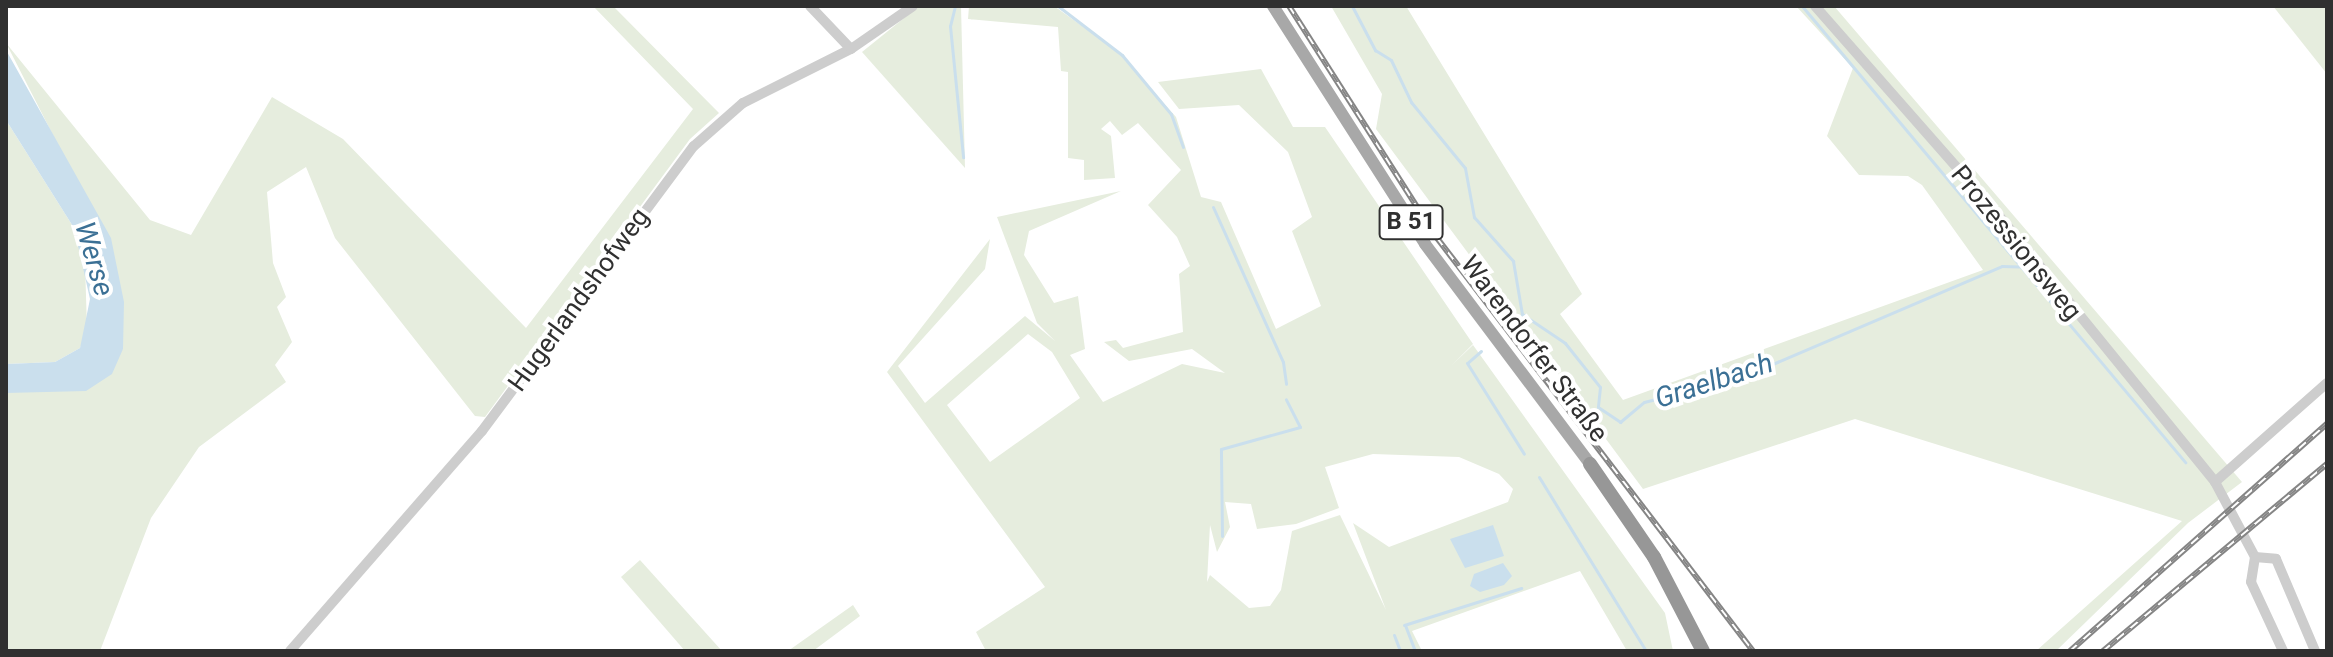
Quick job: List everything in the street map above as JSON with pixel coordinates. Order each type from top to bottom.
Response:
[{"type":"highway","name":"Warendorfer Straße","points":[[1590,464],[1654,557],[1701,644]]},
{"type":"highway","points":[[1701,644],[1715,651]]},
{"type":"main road","name":"Warendorfer Straße","points":[[1273,6],[1425,244],[1590,464]]},
{"type":"street","points":[[810,6],[851,49]]},
{"type":"street","name":"Hugerlandshofweg","points":[[290,651],[482,431],[694,146],[743,103],[851,49],[913,6]]},
{"type":"street","name":"Prozessionsweg","points":[[1815,6],[2000,217],[2215,482],[2255,557],[2251,582],[2283,651]]},
{"type":"street","points":[[2215,482],[2327,383]]},
{"type":"street","name":"Prozessionsweg","points":[[2255,557],[2276,559],[2315,651]]},
{"type":"green space","points":[[593,6],[613,6],[719,113],[690,139],[485,417],[475,416],[335,238],[306,167],[267,192],[273,263],[286,297],[277,307],[292,342],[275,365],[286,382],[199,447],[151,518],[100,651],[6,651],[6,393],[123,349],[56,141],[6,43],[150,220],[191,235],[272,97],[343,139],[526,328],[693,109]]},
{"type":"green space","points":[[919,6],[961,6],[965,168],[862,52]]},
{"type":"green space","points":[[969,6],[1054,6],[1117,51],[1176,117],[1201,197],[1221,202],[1276,329],[1321,306],[1292,231],[1312,217],[1288,152],[1239,105],[1179,109],[1158,82],[1261,69],[1293,127],[1325,127],[1473,344],[1452,365],[1473,345],[1665,613],[1673,651],[1627,651],[1580,571],[1412,631],[1422,651],[986,651],[976,632],[1045,587],[887,372],[990,239],[985,269],[898,366],[925,403],[1025,316],[1055,341],[1037,323],[997,217],[1121,191],[1029,231],[1024,255],[1054,303],[1078,296],[1085,349],[1070,355],[1103,402],[1182,364],[1225,373],[1192,349],[1129,361],[1104,342],[1116,340],[1123,348],[1183,332],[1179,274],[1190,266],[1177,237],[1148,205],[1181,170],[1138,123],[1122,135],[1110,121],[1101,129],[1111,136],[1115,178],[1084,180],[1084,160],[1068,158],[1068,72],[1061,71],[1058,27],[968,19]],"holes":[[[1028,334],[1052,352],[1080,398],[990,462],[947,405]],[[1373,454],[1459,457],[1499,474],[1513,489],[1508,502],[1389,547],[1353,523],[1386,610],[1340,515],[1292,531],[1281,590],[1270,606],[1249,608],[1210,575],[1207,582],[1210,525],[1217,552],[1230,527],[1225,502],[1251,504],[1257,529],[1296,524],[1339,508],[1325,467]]]},
{"type":"green space","points":[[1331,6],[1406,6],[1582,294],[1560,314],[1623,400],[1983,270],[1922,185],[1908,176],[1859,175],[1827,136],[1853,68],[1796,6],[1834,6],[2242,482],[2188,523],[2056,651],[2036,651],[2182,521],[1855,419],[1643,489],[1376,129],[1382,94]]},
{"type":"green space","points":[[2273,6],[2327,6],[2327,74]]},
{"type":"green space","points":[[6,120],[74,228],[85,262],[87,330],[80,348],[55,362],[6,364]]},
{"type":"green space","points":[[640,560],[722,651],[685,651],[621,577]]},
{"type":"green space","points":[[853,605],[860,616],[813,651],[788,651]]},
{"type":"water","name":"Werse","points":[[6,50],[111,238],[124,302],[123,349],[112,374],[86,391],[6,393],[6,364],[55,362],[80,348],[90,299],[74,228],[6,120]]},
{"type":"water","points":[[1493,525],[1504,556],[1465,568],[1450,539]]},
{"type":"water","points":[[1503,563],[1512,576],[1504,585],[1480,592],[1470,586],[1474,574]]},
{"type":"waterway","points":[[955,6],[950,26],[963,157]]},
{"type":"waterway","points":[[1058,6],[1122,55],[1171,114],[1183,147]]},
{"type":"waterway","name":"Graelbach","points":[[1352,6],[1375,50],[1391,60],[1411,102],[1465,168],[1474,217],[1513,261],[1522,314],[1565,343],[1600,387],[1598,407],[1620,422],[1644,402],[1742,377],[2002,266],[2027,267]]},
{"type":"waterway","points":[[1802,6],[2185,462]]},
{"type":"waterway","points":[[1213,207],[1283,362],[1286,384]]},
{"type":"waterway","points":[[1514,328],[1523,315]]},
{"type":"waterway","points":[[1481,351],[1467,363],[1524,454]]},
{"type":"waterway","points":[[1222,536],[1221,449],[1300,427],[1286,399]]},
{"type":"waterway","points":[[1539,477],[1646,651]]},
{"type":"waterway","points":[[1404,625],[1521,588]]},
{"type":"waterway","points":[[1405,625],[1415,651]]},
{"type":"waterway","points":[[1394,635],[1400,651]]},
{"type":"railway","points":[[1289,6],[1437,238],[1753,651]]},
{"type":"railway","points":[[2070,651],[2327,424]]},
{"type":"railway","points":[[2103,651],[2327,464]]}]
